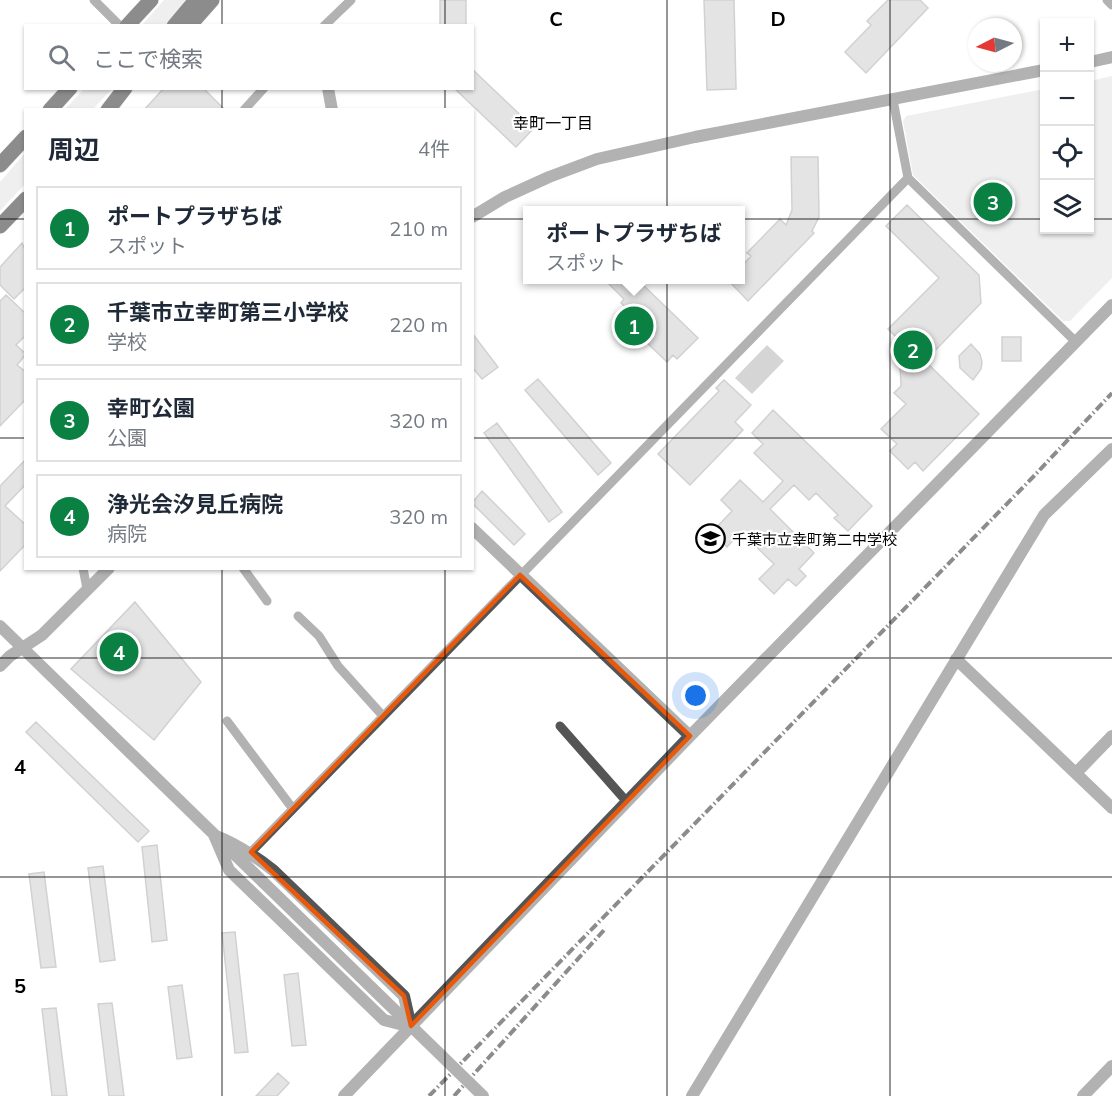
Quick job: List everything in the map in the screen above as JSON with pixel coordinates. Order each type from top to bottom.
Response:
[{"type":"highway","points":[[129,24],[151,0]]},
{"type":"highway","points":[[176,24],[196,0]]},
{"type":"highway","points":[[191,24],[212,0]]},
{"type":"highway","points":[[52,108],[67,90]]},
{"type":"highway","points":[[110,108],[123,90]]},
{"type":"highway","points":[[0,165],[24,139]]},
{"type":"highway","points":[[1,224],[24,201]]},
{"type":"street","points":[[94,0],[118,24]]},
{"type":"street","points":[[326,24],[351,0]]},
{"type":"street","points":[[1107,0],[1112,5]]},
{"type":"street","points":[[1094,61],[1112,57]]},
{"type":"street","points":[[474,215],[505,197],[549,177],[597,159],[685,139],[1040,71]]},
{"type":"street","points":[[248,108],[262,90]]},
{"type":"street","points":[[328,90],[332,108]]},
{"type":"street","points":[[893,100],[908,178],[1076,342]]},
{"type":"street","points":[[251,852],[908,178]]},
{"type":"street","points":[[344,1096],[690,736],[1112,305]]},
{"type":"street","points":[[692,1096],[1044,514],[1112,449]]},
{"type":"street","points":[[474,530],[690,736]]},
{"type":"street","points":[[83,570],[87,589]]},
{"type":"street","points":[[0,666],[10,656],[42,635],[107,570]]},
{"type":"street","points":[[244,570],[267,601]]},
{"type":"street","points":[[298,616],[319,636],[338,666],[383,716]]},
{"type":"street","points":[[0,626],[483,1096]]},
{"type":"street","points":[[956,658],[1112,808]]},
{"type":"street","points":[[227,721],[293,809]]},
{"type":"street","points":[[560,726],[627,802]]},
{"type":"street","points":[[1076,773],[1112,736]]},
{"type":"street","points":[[214,835],[251,852],[274,871],[404,996],[411,1028]]},
{"type":"street","points":[[214,835],[228,870],[384,1020],[411,1028]]},
{"type":"street","points":[[1083,1096],[1112,1066]]},
{"type":"highlighted area","points":[[520,575],[690,736],[411,1026],[404,996],[251,852]]},
{"type":"shaded area","points":[[164,0],[187,0],[167,24],[143,24]]},
{"type":"shaded area","points":[[1112,76],[1112,278],[1070,321],[1063,321],[913,175],[903,121],[906,116],[1040,90],[1040,234],[1094,234],[1094,80]]},
{"type":"shaded area","points":[[83,90],[111,90],[94,108],[66,108]]},
{"type":"shaded area","points":[[24,154],[24,185],[0,211],[0,182]]},
{"type":"shaded area","points":[[767,345],[784,361],[752,394],[735,378]]},
{"type":"building","points":[[440,0],[466,0],[466,24],[440,24]]},
{"type":"building","points":[[704,0],[734,0],[736,89],[707,90]]},
{"type":"building","points":[[888,0],[920,0],[928,8],[866,73],[845,52],[871,25],[867,21]]},
{"type":"building","points":[[474,71],[534,128],[516,147],[456,90],[474,90]]},
{"type":"building","points":[[162,90],[205,90],[223,108],[146,108]]},
{"type":"building","points":[[791,157],[818,157],[819,217],[812,231],[814,233],[748,301],[732,284],[745,284],[745,263],[751,256],[747,253],[780,219],[786,225],[792,210]]},
{"type":"building","points":[[907,205],[979,275],[981,303],[925,361],[979,414],[923,471],[915,462],[908,469],[890,451],[897,444],[881,429],[906,404],[894,393],[901,386],[899,340],[888,329],[939,278],[886,226]]},
{"type":"building","points":[[22,243],[24,248],[24,289],[14,299],[0,285],[0,267]]},
{"type":"building","points":[[609,284],[636,284],[638,286],[642,284],[698,338],[677,359],[673,355],[667,362],[619,316],[627,309],[621,303],[624,299]]},
{"type":"building","points":[[6,295],[24,312],[24,337],[16,345],[24,352],[24,356],[17,365],[24,370],[24,401],[0,426],[0,301]]},
{"type":"building","points":[[474,336],[498,367],[482,379],[474,369]]},
{"type":"building","points":[[1002,337],[1021,337],[1021,361],[1002,361]]},
{"type":"building","points":[[971,344],[980,354],[982,362],[981,369],[973,380],[960,368],[959,356]]},
{"type":"building","points":[[538,379],[611,463],[598,475],[525,390]]},
{"type":"building","points":[[724,380],[751,405],[735,422],[743,430],[690,485],[658,454],[719,391],[716,388]]},
{"type":"building","points":[[773,410],[872,506],[848,531],[834,518],[838,515],[816,493],[809,500],[794,485],[770,509],[814,553],[799,569],[806,576],[796,586],[788,579],[774,594],[759,579],[774,564],[741,532],[727,547],[712,532],[732,511],[721,500],[740,480],[763,502],[783,481],[754,453],[763,444],[752,433]]},
{"type":"building","points":[[497,423],[562,512],[549,522],[484,433]]},
{"type":"building","points":[[24,461],[24,486],[5,506],[24,523],[24,546],[0,571],[0,486]]},
{"type":"building","points":[[482,491],[525,534],[514,545],[474,505],[474,501]]},
{"type":"building","points":[[135,602],[201,682],[154,740],[71,669]]},
{"type":"building","points":[[36,722],[149,831],[138,842],[26,732]]},
{"type":"building","points":[[157,845],[167,940],[152,942],[142,847]]},
{"type":"building","points":[[103,866],[115,960],[100,962],[88,868]]},
{"type":"building","points":[[44,872],[56,967],[41,968],[29,874]]},
{"type":"building","points":[[235,932],[248,1052],[235,1053],[222,933]]},
{"type":"building","points":[[298,973],[306,1045],[292,1046],[284,975]]},
{"type":"building","points":[[182,985],[192,1057],[177,1059],[168,987]]},
{"type":"building","points":[[112,1003],[124,1096],[109,1096],[98,1004]]},
{"type":"building","points":[[56,1008],[67,1096],[52,1096],[42,1009]]},
{"type":"building","points":[[278,1073],[289,1083],[277,1096],[256,1096]]},
{"type":"railway","points":[[429,1096],[1034,476],[1112,393]]},
{"type":"railway","points":[[454,1096],[605,929]]},
{"type":"place","name":"幸町公園","points":[[993,202]]},
{"type":"place","name":"ポートプラザちば","points":[[634,326]]},
{"type":"place","name":"千葉市立幸町第三小学校","points":[[913,350]]},
{"type":"place","name":"千葉市立幸町第二中学校","points":[[711,539]]},
{"type":"place","name":"浄光会汐見丘病院","points":[[119,652]]},
{"type":"district","name":"幸町一丁目","points":[[553,123]]}]
